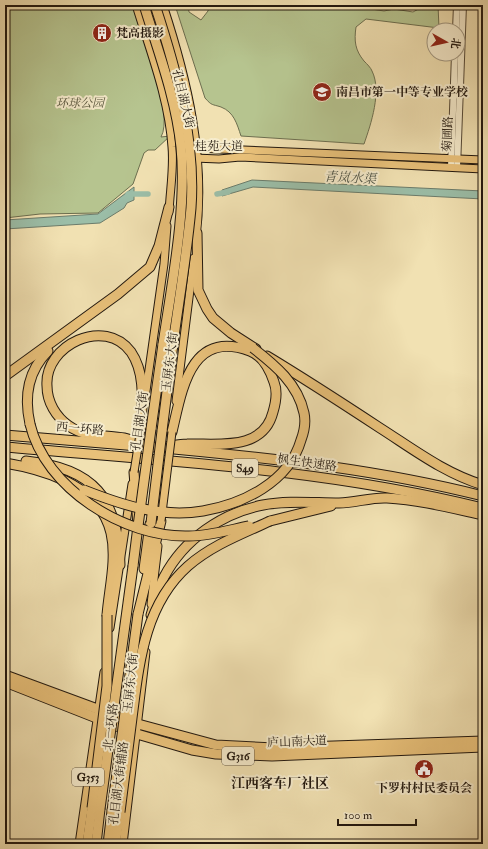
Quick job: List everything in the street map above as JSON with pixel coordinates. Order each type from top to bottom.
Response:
[{"type":"highway","name":"孔目湖大街","points":[[138,614],[162,431],[168,344],[181,206],[181,148],[177,120],[144,5]]},
{"type":"highway","name":"孔目湖大街","points":[[96,844],[96,809],[152,429],[191,207],[190,148],[178,90],[155,5]]},
{"type":"highway","points":[[5,376],[118,294],[150,267],[159,246],[169,207]]},
{"type":"highway","points":[[197,232],[198,290],[213,318],[253,348],[313,384],[424,458],[450,472],[483,485]]},
{"type":"highway","points":[[67,331],[38,360],[32,373],[28,390],[27,410],[33,436],[45,460],[65,484],[91,506],[120,520],[165,534],[188,536],[212,534],[344,503],[386,498],[424,502],[483,515]]},
{"type":"highway","points":[[141,428],[142,392],[140,374],[130,352],[117,341],[104,336],[91,336],[75,341],[61,350],[50,367],[46,386],[50,404],[57,416],[70,427],[88,434],[126,438],[153,447],[187,444],[220,445],[244,442],[257,435],[266,426],[274,408],[276,387],[271,373],[264,362],[254,353],[230,346],[216,348],[202,355],[188,374],[183,387],[172,432]]},
{"type":"highway","points":[[5,463],[34,468],[84,490],[136,508],[182,512],[202,511],[226,505],[264,488],[278,478],[288,467],[299,449],[304,431],[305,415],[300,401],[290,382],[279,369],[253,348]]},
{"type":"highway","name":"西一环路","points":[[5,435],[153,447]]},
{"type":"highway","name":"枫生快速路","points":[[5,447],[261,469],[350,481],[435,496],[483,508]]},
{"type":"highway","name":"枫生快速路","points":[[153,447],[266,457],[352,468],[483,496]]},
{"type":"highway","points":[[5,459],[44,463],[64,468],[90,481],[109,507],[116,527],[120,565]]},
{"type":"highway","points":[[134,472],[138,526]]},
{"type":"highway","points":[[84,490],[103,513],[111,533],[113,555],[106,615],[108,686],[96,809],[87,844]]},
{"type":"highway","points":[[150,618],[164,577],[180,553],[204,529],[225,517],[242,510],[264,505],[288,502],[344,503]]},
{"type":"highway","points":[[138,614],[161,521]]},
{"type":"highway","points":[[116,844],[116,811],[140,657],[154,613],[168,588],[188,566],[210,550],[270,521]]},
{"type":"highway","name":"北一环路","points":[[108,844],[116,811],[138,614]]},
{"type":"highway","name":"庐山南大道","points":[[5,675],[137,734],[192,750],[238,756],[483,747]]},
{"type":"highway","name":"庐山南大道","points":[[5,682],[97,715],[138,724],[192,740],[239,747],[274,748],[483,741]]},
{"type":"main road","name":"玉屏东大街","points":[[97,715],[141,428],[164,264],[169,207],[172,149],[164,96],[136,5]]},
{"type":"main road","name":"玉屏东大街","points":[[138,724],[199,208],[197,148],[186,81],[162,5]]},
{"type":"main road","name":"桂苑大道","points":[[172,149],[197,148],[483,160]]},
{"type":"main road","name":"桂苑大道","points":[[172,149],[184,157],[219,160],[240,157],[483,169]]},
{"type":"main road","name":"G353","points":[[79,844],[97,715]]},
{"type":"main road","name":"孔目湖大街辅路","points":[[123,844],[138,724]]},
{"type":"street","points":[[456,22],[457,5]]},
{"type":"street","name":"菊圃路","points":[[454,167],[463,5]]},
{"type":"street","name":"菊圃路","points":[[455,62],[455,159]]},
{"type":"green space","name":"环球公园","points":[[5,5],[135,5],[161,93],[164,111],[164,126],[161,137],[170,136],[155,150],[148,150],[144,153],[133,184],[98,213],[40,214],[5,218]]},
{"type":"green space","name":"南昌市第一中等专业学校","points":[[175,5],[188,5],[189,12],[201,20],[208,11],[209,5],[346,5],[384,11],[394,9],[413,12],[424,6],[438,5],[439,22],[426,22],[426,26],[366,19],[356,27],[355,41],[357,49],[371,70],[375,79],[376,88],[376,98],[370,127],[364,144],[241,136],[232,115],[225,109],[211,104],[205,98]]},
{"type":"shaded area","points":[[252,180],[483,191],[483,199],[253,187],[222,196],[222,190]]},
{"type":"shaded area","points":[[134,187],[134,200],[127,203],[124,208],[100,223],[5,229],[5,220],[98,214]]},
{"type":"waterway","name":"青岚水渠","points":[[217,194],[228,192]]},
{"type":"waterway","name":"青岚水渠","points":[[128,194],[148,194]]},
{"type":"place","name":"梵高摄影","points":[[102,33]]},
{"type":"place","name":"南昌市第一中等专业学校","points":[[322,92]]},
{"type":"place","name":"下罗村村民委员会","points":[[424,769]]},
{"type":"district","name":"江西客车厂社区","points":[[280,783]]}]
